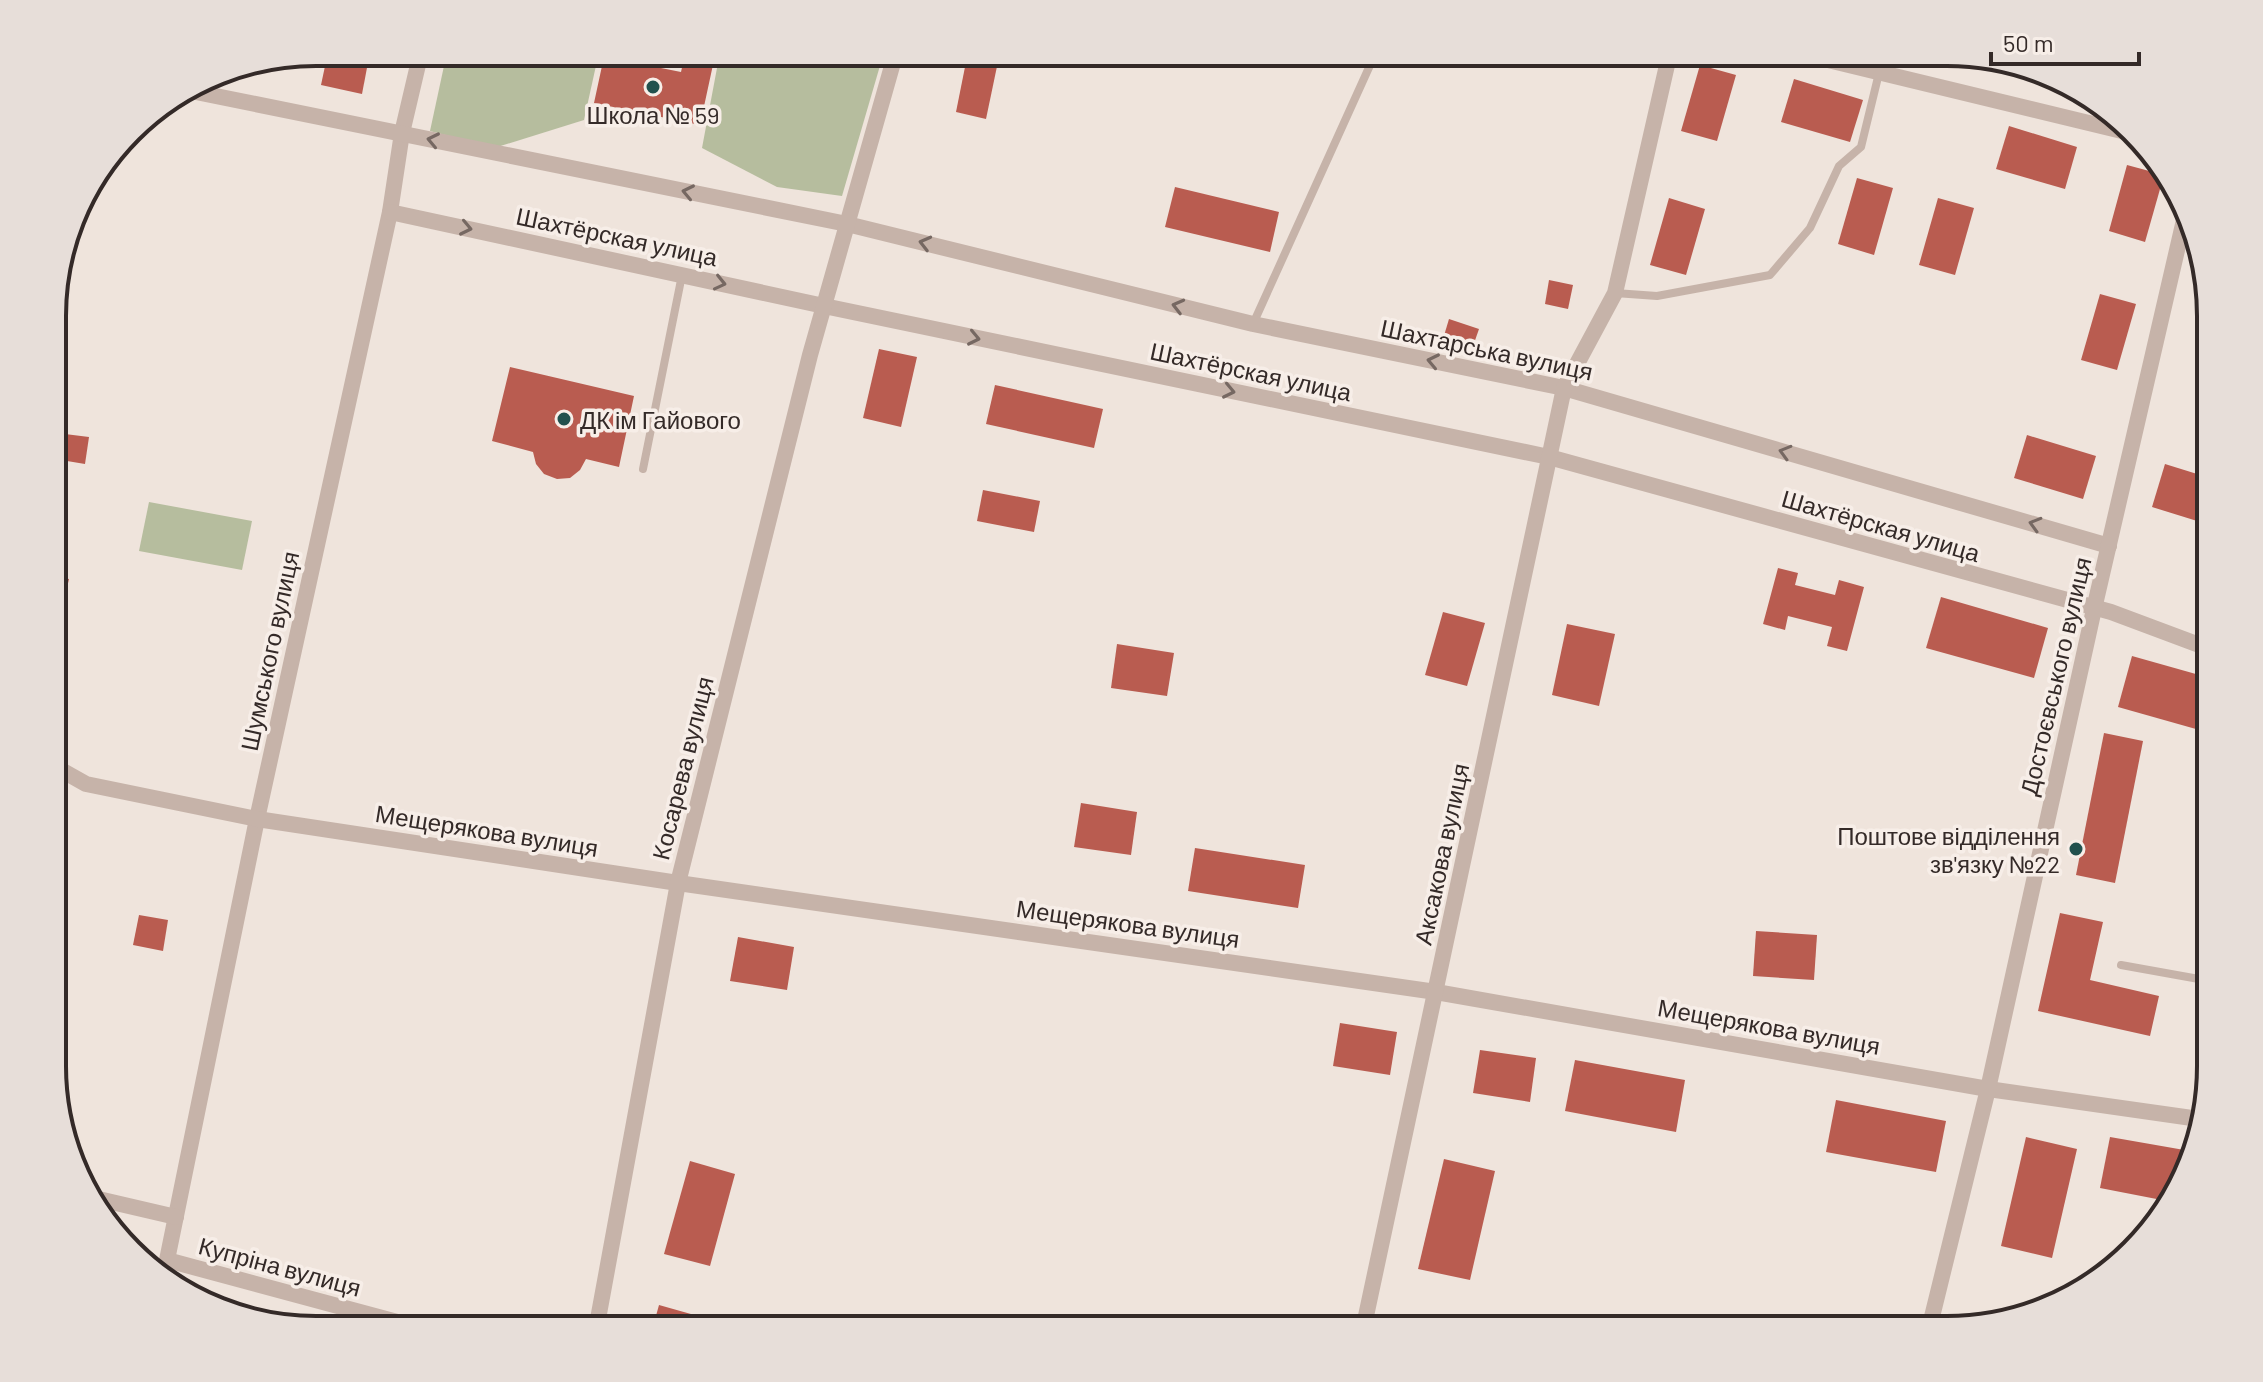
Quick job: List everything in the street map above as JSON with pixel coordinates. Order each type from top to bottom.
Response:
[{"type":"street","name":"Аксакова вулиця","points":[[1366,1315],[1564,388],[1615,293],[1667,66]]},
{"type":"street","points":[[1851,66],[2113,129]]},
{"type":"street","name":"Шумського вулиця","points":[[166,1266],[257,819],[390,212],[402,133],[417,67]]},
{"type":"street","name":"Косарева вулиця","points":[[599,1316],[678,883],[824,306],[892,67]]},
{"type":"street","name":"Шахтарська вулиця","points":[[202,93],[847,224],[1253,324],[1564,388],[2109,546]]},
{"type":"street","name":"Шахтёрская улица","points":[[390,212],[1549,457],[2111,612],[2196,644]]},
{"type":"street","name":"Достоєвського вулиця","points":[[1932,1315],[1988,1089],[2182,230]]},
{"type":"street","name":"Мещерякова вулиця","points":[[66,773],[86,784],[257,819],[1436,992],[1988,1089],[2191,1118]]},
{"type":"street","points":[[105,1201],[176,1217]]},
{"type":"street","name":"Купріна вулиця","points":[[172,1269],[368,1316]]},
{"type":"lane","points":[[1253,324],[1370,66]]},
{"type":"lane","points":[[1615,293],[1657,296],[1770,275],[1810,228],[1839,166],[1861,147],[1879,73]]},
{"type":"lane","points":[[643,469],[682,275]]},
{"type":"lane","points":[[2121,965],[2196,978]]},
{"type":"green space","points":[[444,67],[596,67],[584,120],[494,148],[430,131]]},
{"type":"green space","points":[[717,67],[880,67],[842,196],[777,187],[702,148]]},
{"type":"green space","points":[[149,502],[252,521],[242,570],[139,551]]},
{"type":"building","points":[[1700,66],[1736,75],[1717,141],[1681,131]]},
{"type":"building","points":[[325,67],[367,67],[362,94],[321,85]]},
{"type":"building","name":"Школа № 59","points":[[602,67],[655,67],[681,72],[682,67],[713,67],[700,125],[594,103]]},
{"type":"building","points":[[965,67],[997,67],[986,119],[956,112]]},
{"type":"building","points":[[1794,79],[1863,100],[1850,142],[1781,122]]},
{"type":"building","points":[[2009,126],[2077,147],[2065,189],[1996,169]]},
{"type":"building","points":[[2127,165],[2151,171],[2161,187],[2145,242],[2109,231]]},
{"type":"building","points":[[1857,178],[1893,188],[1874,255],[1838,244]]},
{"type":"building","points":[[1175,187],[1279,212],[1270,252],[1165,227]]},
{"type":"building","points":[[1669,198],[1705,209],[1686,275],[1650,265]]},
{"type":"building","points":[[1938,198],[1974,208],[1955,275],[1919,265]]},
{"type":"building","points":[[1549,280],[1573,285],[1568,309],[1545,304]]},
{"type":"building","points":[[2100,294],[2136,304],[2117,370],[2081,360]]},
{"type":"building","points":[[1449,319],[1479,329],[1472,349],[1443,339]]},
{"type":"building","points":[[879,349],[917,357],[901,427],[863,418]]},
{"type":"building","name":"ДК ім Гайового","points":[[510,367],[634,396],[619,467],[586,459],[580,470],[570,478],[557,479],[544,474],[536,464],[533,452],[492,441]]},
{"type":"building","points":[[995,385],[1103,409],[1094,448],[986,424]]},
{"type":"building","points":[[66,434],[89,437],[85,464],[66,461]]},
{"type":"building","points":[[2027,435],[2096,456],[2083,499],[2014,478]]},
{"type":"building","points":[[2165,464],[2196,474],[2196,521],[2152,507]]},
{"type":"building","points":[[983,490],[1040,501],[1034,532],[977,521]]},
{"type":"building","points":[[1778,568],[1798,573],[1795,585],[1835,595],[1839,580],[1864,587],[1847,651],[1827,646],[1832,627],[1788,616],[1785,630],[1763,624]]},
{"type":"building","points":[[1941,597],[2048,628],[2034,678],[1926,648]]},
{"type":"building","points":[[1443,612],[1485,623],[1467,686],[1425,675]]},
{"type":"building","points":[[1567,624],[1615,634],[1599,706],[1552,695]]},
{"type":"building","points":[[1117,644],[1174,653],[1167,696],[1111,688]]},
{"type":"building","points":[[2132,656],[2196,674],[2196,729],[2118,707]]},
{"type":"building","points":[[2104,733],[2143,741],[2115,883],[2076,875]]},
{"type":"building","points":[[1081,803],[1137,812],[1131,855],[1074,847]]},
{"type":"building","points":[[1195,848],[1305,865],[1298,908],[1188,891]]},
{"type":"building","points":[[2060,913],[2103,922],[2090,980],[2159,996],[2150,1036],[2038,1011]]},
{"type":"building","points":[[139,915],[168,920],[163,951],[133,945]]},
{"type":"building","points":[[1756,931],[1817,935],[1814,980],[1753,976]]},
{"type":"building","points":[[738,937],[794,947],[787,990],[730,981]]},
{"type":"building","points":[[1340,1023],[1397,1032],[1390,1075],[1333,1066]]},
{"type":"building","points":[[1480,1050],[1536,1058],[1530,1102],[1473,1093]]},
{"type":"building","points":[[1575,1060],[1685,1080],[1676,1132],[1565,1111]]},
{"type":"building","points":[[1836,1100],[1946,1121],[1936,1172],[1826,1152]]},
{"type":"building","points":[[2026,1137],[2077,1149],[2052,1258],[2001,1246]]},
{"type":"building","points":[[2110,1137],[2182,1150],[2158,1199],[2100,1188]]},
{"type":"building","points":[[1444,1159],[1495,1171],[1470,1280],[1418,1269]]},
{"type":"building","points":[[690,1161],[735,1174],[710,1266],[664,1254]]},
{"type":"building","points":[[659,1305],[697,1316],[656,1316]]},
{"type":"place","name":"Школа № 59","points":[[653,87]]},
{"type":"place","name":"ДК ім Гайового","points":[[564,419]]},
{"type":"place","name":"Поштове відділення зв'язку №22","points":[[2076,849]]}]
